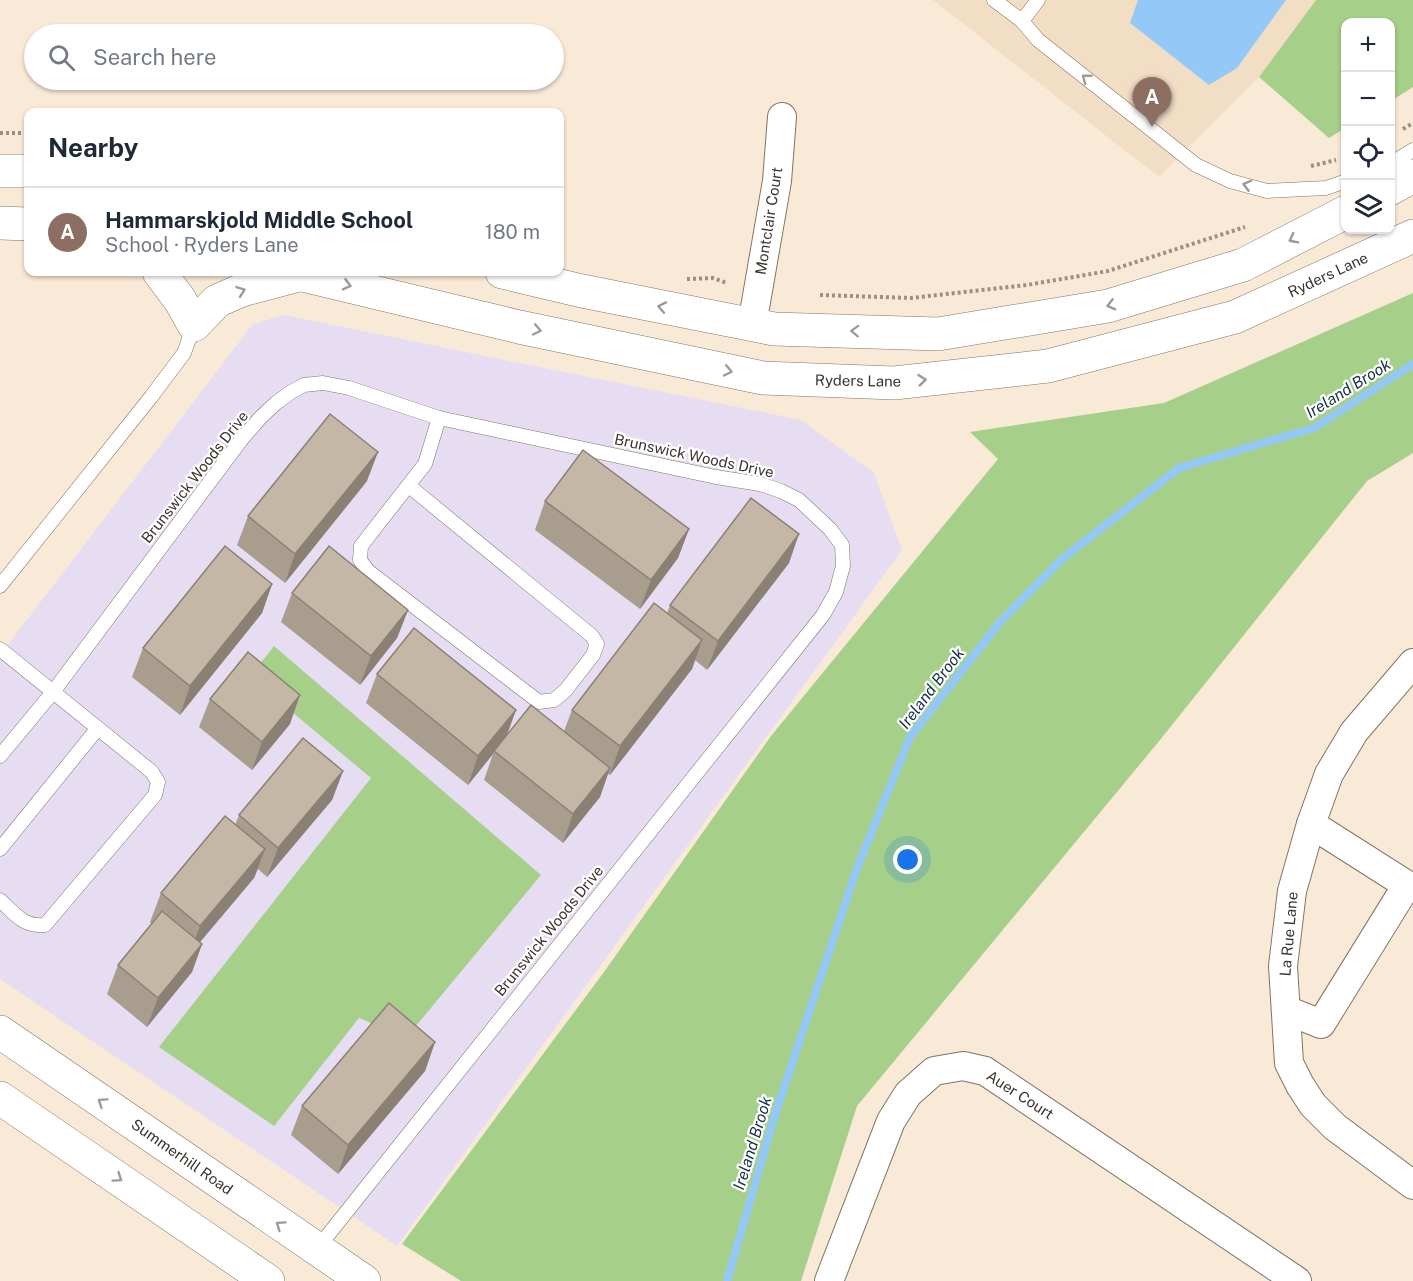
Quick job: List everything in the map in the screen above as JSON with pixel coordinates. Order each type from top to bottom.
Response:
[{"type":"main road","points":[[0,171],[24,171]]},
{"type":"main road","points":[[1395,186],[1413,176]]},
{"type":"main road","points":[[519,276],[582,291],[774,329],[938,334],[1108,306],[1243,265],[1341,215]]},
{"type":"main road","points":[[0,224],[24,224]]},
{"type":"main road","name":"Ryders Lane","points":[[308,276],[519,327],[763,378],[894,383],[1048,366],[1235,317],[1413,236]]},
{"type":"main road","points":[[162,276],[194,324],[217,301],[242,290],[286,276]]},
{"type":"main road","name":"Summerhill Road","points":[[0,1032],[363,1281]]},
{"type":"main road","points":[[0,1098],[268,1281]]},
{"type":"street","name":"Montclair Court","points":[[752,325],[777,181],[782,117]]},
{"type":"street","name":"La Rue Lane","points":[[1413,663],[1354,732],[1329,774],[1311,824],[1292,891],[1283,966],[1289,1063],[1299,1085],[1313,1105],[1335,1126],[1413,1185]]},
{"type":"street","points":[[1286,1010],[1321,1024],[1407,885],[1311,824]]},
{"type":"street","name":"Auer Court","points":[[829,1281],[891,1121],[908,1094],[934,1071],[963,1066],[985,1071],[1297,1281]]},
{"type":"lane","points":[[994,0],[1022,21],[1038,40],[1196,165],[1230,181],[1267,191],[1326,188],[1341,183]]},
{"type":"lane","points":[[1022,21],[1038,0]]},
{"type":"lane","points":[[1395,161],[1413,150]]},
{"type":"lane","points":[[0,586],[184,353],[194,324]]},
{"type":"lane","name":"Brunswick Woods Drive","points":[[0,756],[53,692],[241,440],[276,403],[304,385],[323,383],[349,388],[439,418],[716,477],[760,484],[799,500],[830,529],[842,545],[843,566],[836,592],[823,615],[316,1250]]},
{"type":"lane","points":[[409,486],[592,636],[597,644],[593,655],[565,691],[554,700],[539,702],[368,571],[360,560],[361,546],[425,464],[439,418]]},
{"type":"lane","points":[[0,649],[152,772],[158,782],[155,795],[45,925],[33,926],[24,922],[0,900]]},
{"type":"lane","points":[[0,849],[98,728]]},
{"type":"path","points":[[0,133],[24,133]]},
{"type":"path","points":[[1301,168],[1341,159]]},
{"type":"path","points":[[820,295],[911,298],[1027,285],[1108,271],[1253,224]]},
{"type":"shaded area","points":[[933,0],[1316,0],[1259,77],[1159,177]]},
{"type":"shaded area","points":[[284,315],[801,420],[874,473],[902,550],[397,1246],[0,979],[0,655],[253,324]]},
{"type":"green space","points":[[1316,0],[1413,0],[1413,87],[1395,98],[1395,18],[1341,18],[1341,130],[1329,138],[1259,77]]},
{"type":"green space","points":[[1413,293],[1413,453],[1367,481],[1160,740],[857,1106],[801,1281],[461,1281],[402,1244],[604,972],[771,736],[998,459],[970,432],[1164,403]]},
{"type":"green space","points":[[274,646],[541,875],[406,1038],[359,1018],[274,1126],[159,1047],[371,778],[250,677]]},
{"type":"water","points":[[1138,0],[1286,0],[1237,68],[1209,85],[1130,23]]},
{"type":"building","points":[[330,414],[378,452],[295,554],[248,516]]},
{"type":"building","points":[[583,450],[689,529],[651,580],[545,501]]},
{"type":"building","points":[[751,498],[799,534],[718,641],[670,605]]},
{"type":"building","points":[[225,546],[272,584],[190,686],[143,648]]},
{"type":"building","points":[[329,546],[408,610],[371,656],[292,593]]},
{"type":"building","points":[[654,603],[702,640],[620,746],[572,710]]},
{"type":"building","points":[[414,628],[516,710],[478,756],[377,674]]},
{"type":"building","points":[[248,652],[300,695],[262,742],[210,699]]},
{"type":"building","points":[[531,705],[610,768],[573,814],[494,751]]},
{"type":"building","points":[[303,738],[343,771],[278,848],[239,815]]},
{"type":"building","points":[[225,816],[265,849],[200,926],[161,893]]},
{"type":"building","points":[[162,911],[202,944],[158,998],[118,965]]},
{"type":"building","points":[[389,1003],[435,1042],[348,1145],[302,1106]]},
{"type":"waterway","name":"Ireland Brook","points":[[727,1281],[774,1118],[856,871],[910,737],[1000,622],[1062,559],[1179,468],[1314,428],[1413,364]]},
{"type":"place","name":"Hammarskjold Middle School","points":[[1152,127]]}]
